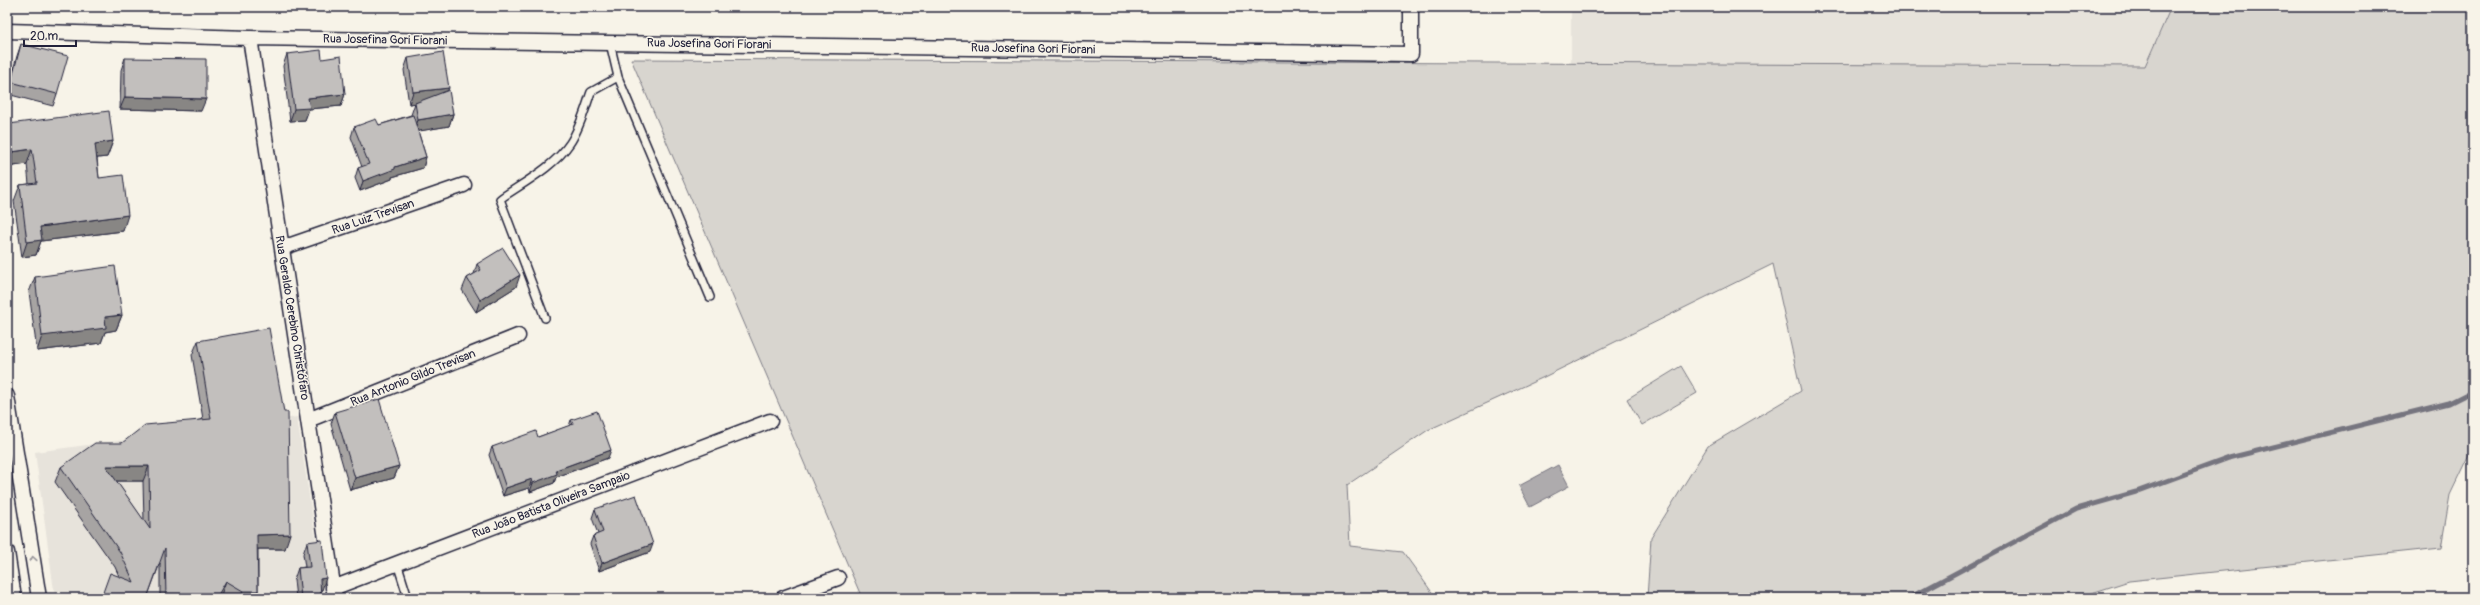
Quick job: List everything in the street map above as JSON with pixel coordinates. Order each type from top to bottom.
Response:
[{"type":"street","name":"Rua Josefina Gori Fiorani","points":[[7,31],[250,38],[1411,54],[1411,7]]},
{"type":"street","name":"Rua Geraldo Cerebino Christófaro","points":[[250,38],[334,593]]},
{"type":"street","name":"Rua Luiz Trevisan","points":[[282,248],[464,186]]},
{"type":"street","name":"Rua Antonio Gildo Trevisan","points":[[308,420],[518,336]]},
{"type":"street","points":[[7,396],[39,598]]},
{"type":"street","name":"Rua João Batista Oliveira Sampaio","points":[[334,593],[398,563],[770,422]]},
{"type":"street","points":[[7,552],[14,598]]},
{"type":"street","points":[[783,598],[838,578]]},
{"type":"lane","points":[[610,43],[618,77],[710,297]]},
{"type":"lane","points":[[545,318],[500,199],[556,158],[569,144],[579,127],[591,92],[618,77]]},
{"type":"lane","points":[[398,563],[408,598]]},
{"type":"shaded area","points":[[1571,7],[2171,7],[2145,66],[1571,65]]},
{"type":"shaded area","points":[[2171,7],[2473,7],[2473,447],[2450,495],[2441,548],[2129,581],[2076,598],[1647,598],[1651,538],[1708,446],[1801,391],[1773,264],[1542,378],[1428,430],[1347,485],[1350,546],[1403,552],[1436,598],[862,598],[631,59],[2145,66]]},
{"type":"shaded area","points":[[1681,366],[1697,393],[1642,425],[1627,399]]},
{"type":"shaded area","points":[[297,417],[325,598],[55,598],[35,452]]},
{"type":"shaded area","points":[[1558,465],[1569,486],[1530,507],[1519,486]]},
{"type":"building","points":[[21,44],[68,56],[57,94],[11,82]]},
{"type":"building","points":[[321,50],[322,59],[341,56],[345,94],[308,98],[310,108],[294,109],[287,54]]},
{"type":"building","points":[[443,52],[449,88],[413,92],[408,58]]},
{"type":"building","points":[[125,58],[206,59],[206,99],[125,97]]},
{"type":"building","points":[[449,90],[453,114],[418,120],[415,103]]},
{"type":"building","points":[[109,111],[113,141],[95,144],[99,178],[123,175],[128,215],[40,227],[42,240],[27,242],[20,185],[37,183],[32,149],[12,152],[9,124]]},
{"type":"building","points":[[413,115],[426,157],[395,167],[395,169],[363,181],[358,168],[369,164],[354,127],[376,119],[379,125]]},
{"type":"building","points":[[503,248],[520,275],[480,300],[467,278],[481,270],[477,264]]},
{"type":"building","points":[[115,266],[122,315],[105,317],[106,328],[42,336],[35,277]]},
{"type":"building","points":[[269,328],[284,412],[288,412],[290,534],[257,535],[258,591],[243,591],[226,581],[218,595],[200,595],[200,598],[166,598],[165,548],[147,598],[101,598],[110,573],[134,582],[120,552],[61,467],[95,443],[122,443],[145,425],[211,419],[198,341]],"holes":[[[106,466],[149,466],[150,529]]]},
{"type":"building","points":[[379,399],[399,466],[355,478],[335,412]]},
{"type":"building","points":[[597,411],[611,450],[556,470],[557,474],[533,483],[532,479],[506,488],[492,447],[536,431],[538,437],[573,424],[571,420]]},
{"type":"building","points":[[636,495],[653,544],[602,563],[593,536],[603,532],[595,509]]},
{"type":"building","points":[[322,540],[326,578],[320,579],[321,598],[301,598],[298,568],[310,567],[307,542]]},
{"type":"waterway","points":[[1909,598],[2076,509],[2136,492],[2229,458],[2449,403],[2473,391]]}]
